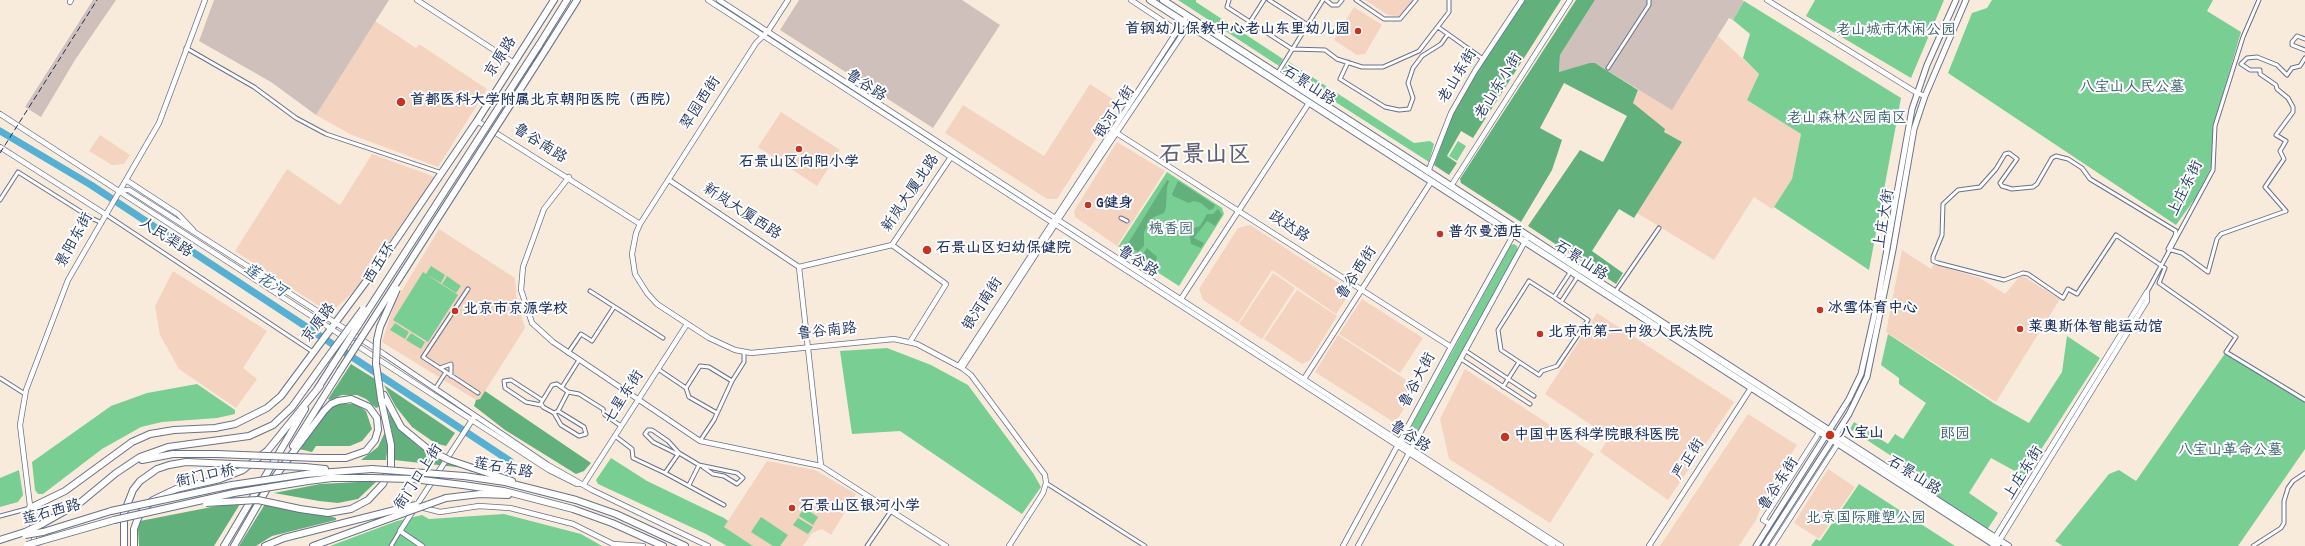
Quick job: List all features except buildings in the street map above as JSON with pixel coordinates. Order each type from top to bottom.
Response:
[{"type":"highway","name":"京原路","points":[[30,508],[65,490],[117,452],[150,434],[174,430],[215,428],[252,417],[281,396],[316,351],[442,173],[554,0]]},
{"type":"highway","name":"西五环","points":[[224,546],[332,366],[394,267],[567,0]]},
{"type":"highway","name":"西五环","points":[[234,546],[271,482],[340,371],[577,0]]},
{"type":"highway","name":"石景山路","points":[[1150,0],[1188,20],[1277,74],[1451,186],[1516,232]]},
{"type":"highway","name":"石景山路","points":[[1163,0],[1188,20],[1309,103],[1431,182],[1615,292],[1830,431],[1996,543]]},
{"type":"highway","name":"石景山路","points":[[1527,239],[1578,276],[1825,437],[1996,543],[2008,546]]},
{"type":"highway","points":[[0,540],[25,534],[66,512],[140,457],[168,447],[236,439],[262,431],[273,425],[292,407],[394,267]]},
{"type":"highway","points":[[176,506],[249,499],[269,500],[328,513],[351,509],[368,500],[383,484],[391,466],[391,445],[383,398],[377,377],[376,352],[380,328],[404,273]]},
{"type":"highway","points":[[134,546],[134,529],[138,518],[144,508],[153,500],[164,493],[190,484],[234,475],[248,467],[268,450],[320,386]]},
{"type":"highway","points":[[383,398],[402,427],[429,450],[449,460],[542,491]]},
{"type":"highway","points":[[128,465],[163,455],[217,454],[318,458],[346,458],[366,450],[375,440],[378,430],[377,418],[369,406],[351,399],[338,401],[324,410],[271,482]]},
{"type":"highway","points":[[124,546],[124,513],[133,490],[140,481],[157,470],[169,465],[186,462],[305,467],[334,470]]},
{"type":"highway","name":"莲石东路","points":[[306,474],[334,470],[372,469],[464,476],[542,491],[616,514],[685,546]]},
{"type":"highway","name":"衙门口桥","points":[[111,512],[232,485],[306,474]]},
{"type":"highway","name":"莲石东路","points":[[308,481],[332,478],[413,479],[463,485],[540,499],[612,523],[663,546]]},
{"type":"highway","name":"衙门口桥","points":[[114,520],[234,493],[308,481]]},
{"type":"highway","points":[[265,546],[284,538],[395,513],[446,498],[480,494],[540,499]]},
{"type":"highway","name":"莲石西路","points":[[25,534],[43,532],[111,512]]},
{"type":"highway","points":[[313,546],[395,513]]},
{"type":"highway","name":"莲石西路","points":[[24,545],[114,520]]},
{"type":"main road","name":"上庄大街","points":[[1825,437],[1852,394],[1865,359],[1878,299],[1902,156],[1917,93],[1956,0]]},
{"type":"main road","name":"上庄大街","points":[[1835,443],[1836,435],[1862,392],[1872,362],[1893,250],[1908,156],[1925,96],[1966,0]]},
{"type":"main road","name":"鲁谷东街","points":[[1756,546],[1825,437]]},
{"type":"main road","name":"鲁谷东街","points":[[1764,546],[1835,443]]},
{"type":"street","name":"景阳东街","points":[[30,508],[20,425],[25,394],[68,280],[100,222],[159,123],[205,0]]},
{"type":"street","points":[[417,0],[514,63]]},
{"type":"street","name":"鲁谷路","points":[[708,0],[951,157],[1180,299],[1304,379],[1553,546]]},
{"type":"street","name":"鲁谷路","points":[[719,0],[1055,221],[1399,443]]},
{"type":"street","name":"翠园西街","points":[[640,224],[762,35],[768,31],[788,0]]},
{"type":"street","points":[[1131,0],[1178,31]]},
{"type":"street","points":[[1229,0],[1227,7],[1292,49],[1325,50],[1337,59],[1362,67],[1383,67],[1419,51],[1449,12],[1449,0]]},
{"type":"street","points":[[1250,22],[1264,0]]},
{"type":"street","points":[[1269,0],[1308,25]]},
{"type":"street","points":[[1277,74],[1324,0],[1332,5],[1338,5],[1342,0]]},
{"type":"street","points":[[1356,0],[1384,19],[1400,19],[1416,0]]},
{"type":"street","name":"老山东街","points":[[1428,172],[1451,113],[1483,59],[1522,0]]},
{"type":"street","name":"老山东小街","points":[[1451,186],[1570,0]]},
{"type":"street","points":[[1608,68],[1649,5],[1649,0]]},
{"type":"street","points":[[1768,0],[1917,93],[1925,96]]},
{"type":"street","name":"上庄东街","points":[[1996,543],[2147,301],[2147,292],[2213,170],[2215,126],[2243,37],[2259,0]]},
{"type":"street","name":"银河大街","points":[[1115,131],[1178,31],[1188,20]]},
{"type":"street","name":"银河大街","points":[[1055,221],[1188,20]]},
{"type":"street","points":[[1438,27],[1483,59]]},
{"type":"street","points":[[1348,62],[1340,79],[1385,106],[1399,110],[1409,109],[1413,98],[1408,83],[1413,68],[1422,56],[1441,44],[1448,34]]},
{"type":"street","points":[[2305,39],[2297,36],[2292,42],[2295,46],[2305,50]]},
{"type":"street","points":[[186,48],[254,87],[296,118],[326,134],[442,173]]},
{"type":"street","points":[[2305,58],[2300,66],[2292,68],[2287,75],[2278,65],[2257,57],[2247,58],[2242,64],[2250,70],[2260,70],[2260,74],[2276,85],[2276,89],[2288,98],[2293,107],[2293,112],[2276,135],[2286,141],[2280,151],[2284,159],[2265,187],[2286,211],[2221,234],[2217,239],[2208,272],[2182,253],[2168,249],[2176,231],[2090,179],[2082,168],[2063,157],[2052,158],[2037,184],[2033,187],[2012,188],[2002,186],[2000,183],[2017,159],[2009,154],[2005,154],[1996,169],[1980,187],[1958,190],[1943,204],[1942,235],[1933,257],[1934,261],[1938,263],[2004,280],[2023,273],[2028,274],[2063,298],[2068,289],[2077,294],[2116,234],[2165,268],[2159,283],[2236,337],[2226,352],[2305,400]]},
{"type":"street","points":[[1180,299],[1309,103]]},
{"type":"street","name":"人民渠路","points":[[0,114],[332,328]]},
{"type":"street","name":"鲁谷南路","points":[[477,121],[569,177],[640,224],[636,234],[632,254],[635,274],[647,294],[657,304],[687,324],[721,345],[744,351],[807,348],[884,339],[910,342],[961,367],[971,375],[1040,466],[1045,475],[1046,483]]},
{"type":"street","name":"政达路","points":[[1115,131],[1451,347]]},
{"type":"street","name":"人民渠路","points":[[0,147],[106,212],[316,351]]},
{"type":"street","name":"新岚大厦北路","points":[[799,267],[892,245],[951,157]]},
{"type":"street","points":[[0,200],[18,172],[91,218],[100,222]]},
{"type":"street","name":"鲁谷南路","points":[[569,177],[544,209],[523,267],[521,290],[532,323],[568,353],[700,441],[821,466],[946,546]]},
{"type":"street","points":[[126,180],[178,214],[199,236]]},
{"type":"street","name":"新岚大厦西路","points":[[669,180],[799,267]]},
{"type":"street","name":"鲁谷西街","points":[[1304,379],[1431,182]]},
{"type":"street","name":"人民渠路","points":[[120,190],[129,190],[199,236],[332,328]]},
{"type":"street","points":[[1121,218],[1127,221]]},
{"type":"street","name":"银河南街","points":[[961,367],[1055,221]]},
{"type":"street","points":[[1615,292],[1659,228]]},
{"type":"street","name":"鲁谷大街","points":[[1343,546],[1451,347],[1516,232]]},
{"type":"street","name":"鲁谷大街","points":[[1358,546],[1527,239]]},
{"type":"street","points":[[892,245],[946,284],[910,342]]},
{"type":"street","points":[[799,267],[821,466]]},
{"type":"street","points":[[1554,297],[1571,271]]},
{"type":"street","points":[[1561,302],[1578,276]]},
{"type":"street","points":[[1529,281],[1554,297],[1588,320],[1557,366],[1542,371],[1539,375],[1501,350],[1498,330],[1529,281]]},
{"type":"street","points":[[468,289],[423,357],[478,393]]},
{"type":"street","points":[[590,291],[663,338]]},
{"type":"street","points":[[568,353],[581,334],[592,341],[614,307]]},
{"type":"street","name":"七星东街","points":[[584,484],[687,324]]},
{"type":"street","name":"莲石东路","points":[[332,328],[434,389],[549,470],[577,484],[584,484],[592,490],[708,546]]},
{"type":"street","name":"莲石东路","points":[[332,328],[474,417]]},
{"type":"street","points":[[700,441],[717,414],[732,382],[744,362],[744,351]]},
{"type":"street","points":[[1466,351],[1534,396]]},
{"type":"street","points":[[1461,359],[1530,404]]},
{"type":"street","points":[[562,387],[579,360]]},
{"type":"street","points":[[1503,387],[1519,362]]},
{"type":"street","points":[[440,368],[451,364],[452,376]]},
{"type":"street","points":[[686,388],[700,366],[709,367],[732,382]]},
{"type":"street","points":[[658,369],[686,388],[689,397],[717,414]]},
{"type":"street","points":[[434,389],[446,372]]},
{"type":"street","points":[[0,378],[25,394]]},
{"type":"street","points":[[542,400],[512,380],[504,381],[505,388],[510,392],[526,402],[541,405],[554,413],[561,425],[567,429],[579,436],[586,434],[584,427],[558,411]]},
{"type":"street","points":[[541,405],[542,400],[552,385],[557,384],[568,392],[579,394],[603,409],[605,415],[621,426]]},
{"type":"street","name":"严正街","points":[[1649,546],[1751,388]]},
{"type":"street","points":[[554,413],[558,411],[568,392]]},
{"type":"street","name":"衙门口上街","points":[[422,546],[400,531],[474,417]]},
{"type":"street","points":[[678,454],[668,441],[652,430],[648,430],[645,434],[652,442],[699,466],[737,472],[743,478],[737,484],[724,476],[713,474],[703,467]]},
{"type":"street","points":[[1819,433],[1830,431]]},
{"type":"street","name":"鲁谷东街","points":[[1770,524],[1763,520],[1819,433]]},
{"type":"street","points":[[615,436],[631,447],[633,458],[689,485],[724,505]]},
{"type":"street","points":[[1772,546],[1835,443]]},
{"type":"street","name":"鲁谷路","points":[[1411,451],[1561,546]]},
{"type":"street","points":[[665,473],[678,454]]},
{"type":"street","points":[[689,485],[699,466]]},
{"type":"street","points":[[2253,546],[2281,528],[2284,523],[2284,501],[2288,488],[2293,481],[2305,473]]},
{"type":"street","points":[[1010,546],[1043,493],[1046,483],[1145,546]]},
{"type":"street","points":[[416,506],[440,512],[479,506],[510,508],[573,524],[613,544],[643,546]]},
{"type":"street","points":[[0,516],[30,508],[35,546]]},
{"type":"street","points":[[867,546],[891,511]]},
{"type":"street","points":[[391,546],[400,531]]},
{"type":"shaded area","points":[[93,0],[116,0],[75,60],[41,117],[25,107]]},
{"type":"shaded area","points":[[214,0],[389,0],[316,115],[271,82],[199,41]]},
{"type":"shaded area","points":[[799,0],[962,0],[1000,25],[933,128],[780,30]]},
{"type":"shaded area","points":[[1365,0],[1413,0],[1403,15],[1398,16],[1388,15]]},
{"type":"shaded area","points":[[1595,0],[1744,1],[1733,20],[1729,18],[1672,110],[1595,63],[1559,72],[1560,55]]},
{"type":"shaded area","name":"首钢幼儿保教中心老山东里幼儿园","points":[[1354,7],[1382,25],[1365,54],[1357,55],[1334,40]]},
{"type":"shaded area","name":"首都医科大学附属北京朝阳医院（西院）","points":[[375,21],[416,48],[419,44],[487,89],[438,167],[352,135],[316,115]]},
{"type":"shaded area","points":[[1718,36],[1759,74],[1747,100],[1801,134],[1792,179],[1774,207],[1772,209],[1754,197],[1714,260],[1637,213],[1682,142],[1664,132],[1633,103],[1639,89],[1672,109]]},
{"type":"shaded area","points":[[1090,84],[1119,103],[1057,199],[1047,199],[945,133],[963,105],[1044,156]]},
{"type":"shaded area","name":"石景山区向阳小学","points":[[781,112],[840,150],[817,186],[758,147]]},
{"type":"shaded area","points":[[100,135],[130,155],[124,164],[112,165],[89,151]]},
{"type":"shaded area","points":[[1117,142],[1165,171],[1117,246],[1075,217],[1074,211]]},
{"type":"shaded area","points":[[372,154],[435,177],[358,287],[336,308],[328,303],[319,306],[235,251],[287,169],[340,205]]},
{"type":"shaded area","points":[[1250,225],[1345,287],[1347,297],[1336,314],[1272,270],[1238,323],[1203,300],[1199,289],[1238,228]]},
{"type":"shaded area","name":"北京市京源学校","points":[[439,229],[515,278],[517,301],[525,328],[480,399],[476,400],[382,342],[395,302]]},
{"type":"shaded area","points":[[1902,250],[1931,269],[1934,264],[1980,278],[2005,294],[2021,275],[2060,299],[1996,402],[1886,332]]},
{"type":"shaded area","points":[[173,271],[267,331],[243,368],[257,379],[236,408],[179,369],[160,335],[155,306]]},
{"type":"shaded area","points":[[1273,273],[1295,288],[1262,339],[1239,324]]},
{"type":"shaded area","points":[[1297,290],[1337,316],[1310,360],[1302,364],[1264,339]]},
{"type":"shaded area","points":[[1362,299],[1423,338],[1400,373],[1339,334]]},
{"type":"shaded area","points":[[1597,313],[1734,402],[1668,500],[1600,452],[1609,437],[1545,394]]},
{"type":"shaded area","points":[[1338,335],[1417,387],[1395,423],[1315,372]]},
{"type":"shaded area","name":"中国中医科学院眼科医院","points":[[1465,369],[1594,454],[1550,523],[1449,459],[1440,419]]},
{"type":"shaded area","points":[[1748,414],[1797,445],[1788,459],[1791,462],[1761,507],[1756,520],[1739,546],[1660,546]]},
{"type":"shaded area","name":"石景山区银河小学","points":[[767,461],[815,470],[856,494],[831,535],[822,529],[812,533],[803,546],[753,546],[724,527]]},
{"type":"shaded area","points":[[1828,469],[1855,487],[1819,539],[1794,523]]},
{"type":"green space","points":[[1178,0],[1196,0],[1196,2],[1283,59],[1279,66]]},
{"type":"green space","points":[[1525,0],[1561,0],[1473,138],[1461,131],[1447,156],[1457,163],[1449,175],[1434,165],[1453,113],[1478,70]]},
{"type":"green space","points":[[1576,0],[1595,0],[1560,55],[1559,72],[1590,63],[1595,63],[1638,90],[1633,103],[1665,129],[1664,132],[1682,142],[1634,218],[1619,209],[1592,251],[1623,273],[1616,284],[1528,226],[1580,150],[1603,162],[1627,116],[1564,83],[1540,128],[1562,140],[1552,170],[1521,222],[1461,183],[1460,179]]},
{"type":"green space","name":"老山城市休闲公园","points":[[1815,0],[1944,0],[1911,78],[1806,16]]},
{"type":"green space","name":"八宝山人民公墓","points":[[1992,0],[2213,0],[2207,11],[2241,32],[2214,124],[2212,166],[2196,197],[2176,225],[1948,73],[1972,13],[1987,8]]},
{"type":"green space","name":"老山森林公园南区","points":[[1744,1],[1901,98],[1869,270],[1774,207],[1792,179],[1801,134],[1747,100],[1759,74],[1743,58],[1750,34],[1733,20]]},
{"type":"green space","points":[[1289,62],[1414,143],[1430,141],[1434,144],[1429,162],[1284,69]]},
{"type":"green space","points":[[1458,141],[1466,146],[1457,161],[1449,156]]},
{"type":"green space","name":"槐香园","points":[[1167,172],[1222,208],[1224,214],[1179,286],[1118,247]]},
{"type":"green space","points":[[1167,180],[1169,181],[1164,213],[1154,217],[1148,223],[1144,233],[1144,246],[1138,252],[1127,245]]},
{"type":"green space","points":[[1178,181],[1215,205],[1213,209],[1209,210],[1201,203],[1194,201],[1189,203],[1173,196],[1172,194]]},
{"type":"green space","points":[[1218,209],[1222,215],[1215,226],[1207,221],[1194,238],[1204,243],[1201,248],[1191,244],[1189,233],[1191,229],[1200,226],[1207,214],[1213,214]]},
{"type":"green space","points":[[1514,244],[1517,246],[1518,251],[1415,439],[1407,434],[1511,245]]},
{"type":"green space","points":[[1147,248],[1157,257],[1155,269],[1139,259]]},
{"type":"green space","points":[[431,266],[445,275],[441,283],[427,275],[458,295],[428,342],[393,320],[423,272],[426,274]]},
{"type":"green space","points":[[447,276],[461,286],[456,293],[442,284]]},
{"type":"green space","points":[[395,323],[409,332],[405,339],[390,330]]},
{"type":"green space","points":[[411,333],[425,342],[421,349],[406,340]]},
{"type":"green space","name":"郎园","points":[[1888,334],[1995,404],[2029,423],[2062,372],[2067,336],[2100,358],[2024,476],[1991,458],[1969,493],[1998,513],[1987,530],[1921,486],[1916,472],[1850,429],[1854,422],[1888,444],[1895,434],[1903,439],[1926,403],[1899,384],[1899,378],[1881,365]]},
{"type":"green space","points":[[887,348],[931,365],[968,385],[1033,473],[1041,487],[1022,514],[900,431],[852,434],[840,351]]},
{"type":"green space","name":"八宝山革命公墓","points":[[2226,352],[2305,400],[2305,449],[2238,546],[2063,546],[2055,541],[2109,474],[2119,470],[2136,481]]},
{"type":"green space","points":[[351,364],[375,379],[381,406],[376,408],[366,399],[357,395],[342,395],[330,400],[328,399]]},
{"type":"green space","points":[[197,384],[235,410],[235,414],[217,418],[162,422],[141,427],[102,449],[43,494],[38,494],[35,490],[32,462],[111,406],[147,393]]},
{"type":"green space","points":[[384,385],[455,433],[446,446],[435,443],[412,427],[396,407]]},
{"type":"green space","points":[[485,391],[591,463],[584,471],[576,474],[505,430],[474,406],[476,400],[480,399]]},
{"type":"green space","points":[[337,404],[355,404],[366,411],[372,429],[362,441],[350,446],[316,446],[312,452],[299,449],[327,411]]},
{"type":"green space","points":[[388,412],[405,434],[419,447],[439,458],[465,468],[394,460],[394,443]]},
{"type":"green space","points":[[385,432],[388,446],[386,460],[361,460],[378,447]]},
{"type":"green space","points":[[611,458],[647,481],[724,518],[728,521],[724,527],[753,546],[727,546],[706,534],[598,484],[596,480]]},
{"type":"green space","points":[[19,470],[23,495],[18,502],[0,507],[0,478]]},
{"type":"green space","points":[[377,481],[358,499],[338,503],[274,493],[320,484]]},
{"type":"green space","name":"北京国际雕塑公园","points":[[1859,484],[1955,546],[1811,546],[1816,539],[1820,541]]},
{"type":"green space","points":[[237,502],[240,504],[214,546],[139,546],[138,528],[140,521]]},
{"type":"green space","points":[[265,504],[302,513],[330,516],[336,518],[336,520],[272,536],[256,546],[239,546]]},
{"type":"green space","points":[[804,508],[818,517],[813,525],[799,516]]},
{"type":"green space","points":[[504,514],[581,534],[602,546],[330,546],[397,521],[422,515],[429,519]]},
{"type":"green space","points":[[761,517],[788,535],[780,546],[773,546],[751,532]]},
{"type":"green space","points":[[798,518],[813,527],[808,534],[793,525]]},
{"type":"waterway","name":"莲花河","points":[[0,131],[91,185],[510,461]]},
{"type":"railway","points":[[0,153],[97,0]]},
{"type":"place","name":"首钢幼儿保教中心老山东里幼儿园","points":[[1358,31]]},
{"type":"place","name":"首都医科大学附属北京朝阳医院（西院）","points":[[401,102]]},
{"type":"place","name":"石景山区向阳小学","points":[[799,149]]},
{"type":"place","name":"G健身","points":[[1088,205]]},
{"type":"place","name":"普尔曼酒店","points":[[1440,234]]},
{"type":"place","name":"石景山区妇幼保健院","points":[[927,250]]},
{"type":"place","name":"冰雪体育中心","points":[[1820,310]]},
{"type":"place","name":"北京市京源学校","points":[[455,311]]},
{"type":"place","name":"莱奥斯体智能运动馆","points":[[2020,329]]},
{"type":"place","name":"北京市第一中级人民法院","points":[[1540,334]]},
{"type":"place","name":"八宝山","points":[[1830,435]]},
{"type":"place","name":"中国中医科学院眼科医院","points":[[1505,437]]},
{"type":"place","name":"石景山区银河小学","points":[[792,508]]},
{"type":"district","name":"石景山区","points":[[1205,158]]}]
